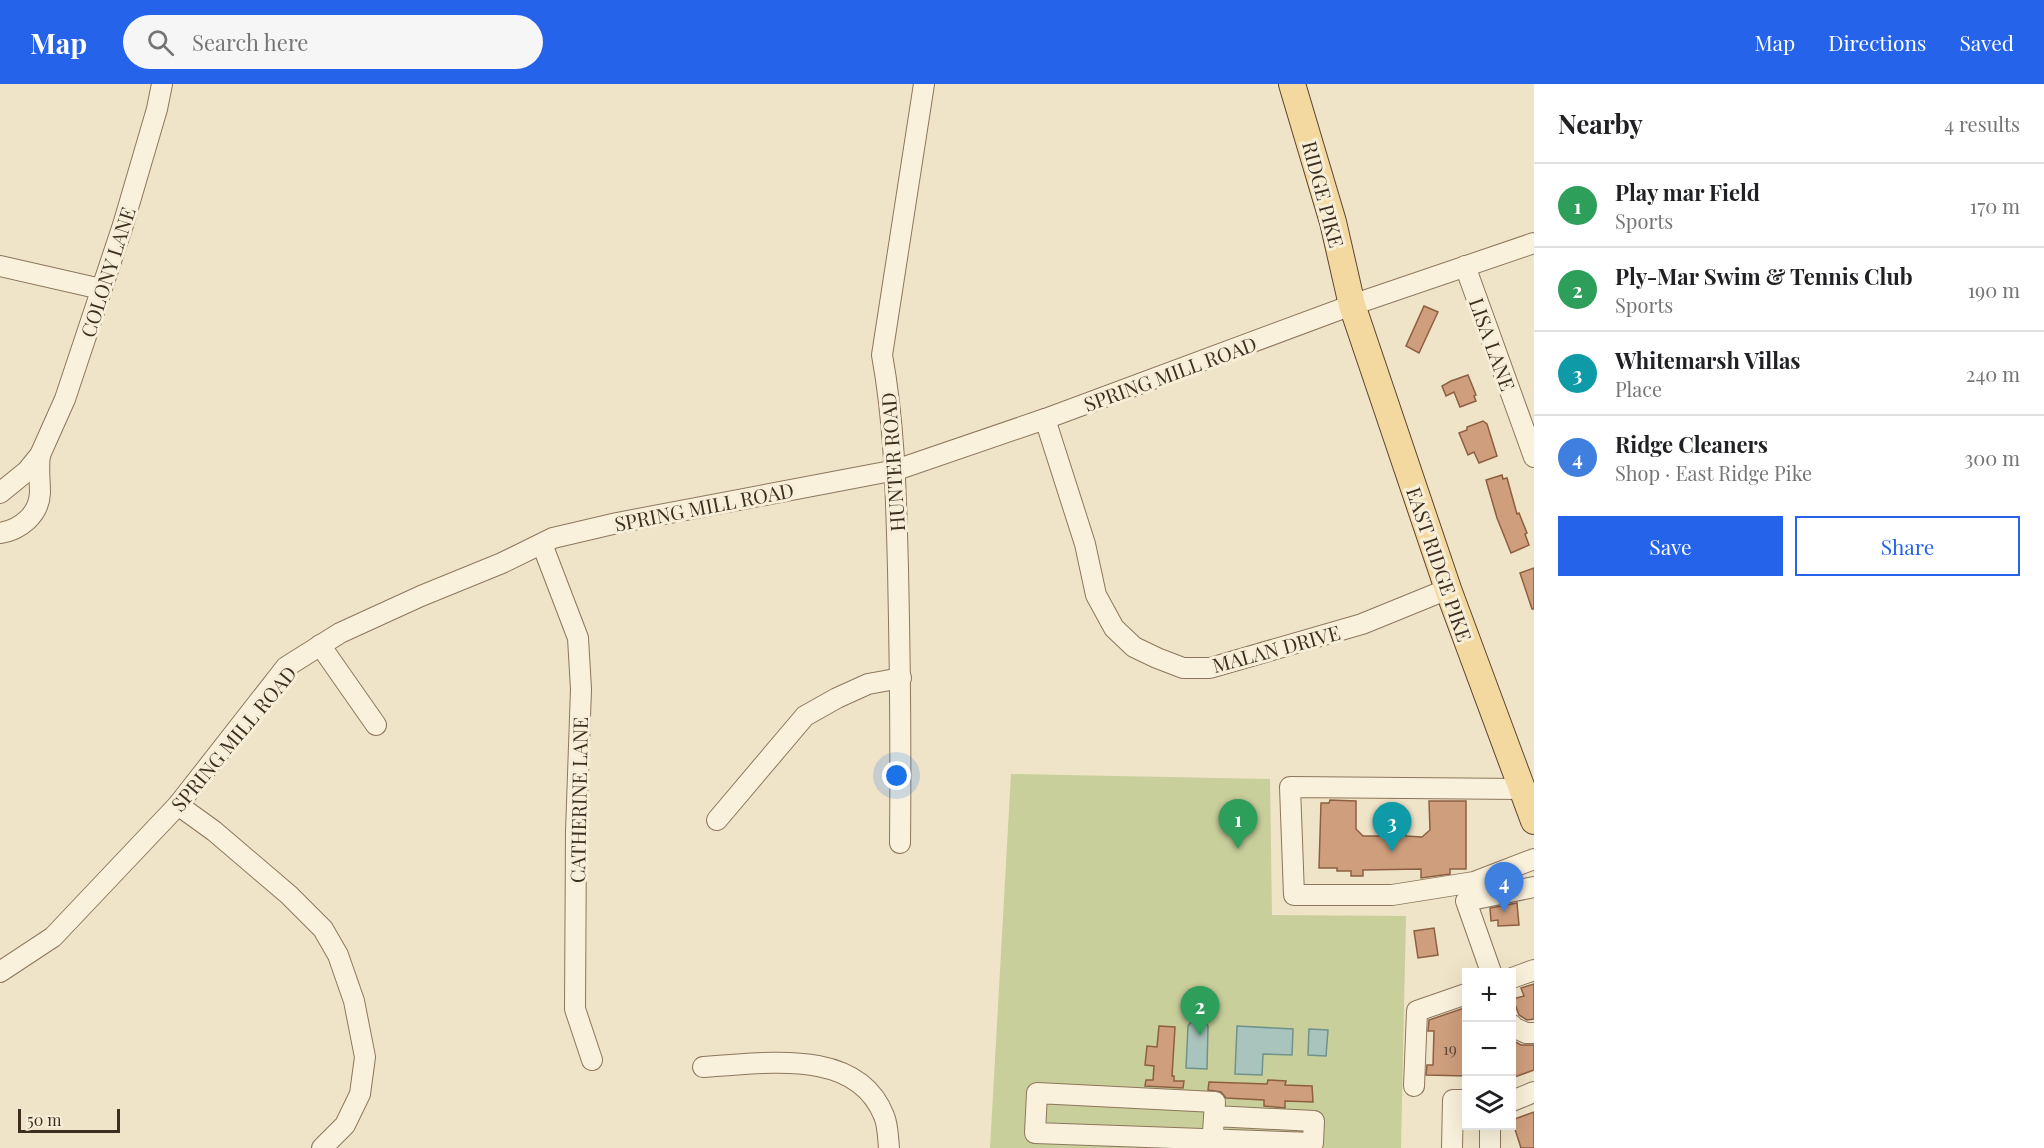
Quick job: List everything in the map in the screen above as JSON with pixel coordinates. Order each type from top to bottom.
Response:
[{"type":"main road","name":"RIDGE PIKE","points":[[1292,84],[1333,222],[1352,305]]},
{"type":"main road","name":"EAST RIDGE PIKE","points":[[1352,305],[1448,589],[1530,809]]},
{"type":"street","name":"COLONY LANE","points":[[0,493],[27,471],[40,455],[65,399],[126,214],[157,109],[162,84]]},
{"type":"street","name":"HUNTER ROAD","points":[[900,843],[901,678],[896,470],[890,399],[882,355],[924,84]]},
{"type":"street","name":"SPRING MILL ROAD","points":[[0,972],[53,937],[178,805],[286,667],[340,633],[421,596],[502,563],[553,538],[617,523],[896,470],[1045,419],[1352,305],[1534,243]]},
{"type":"street","points":[[0,266],[101,289]]},
{"type":"street","name":"LISA LANE","points":[[1465,266],[1534,457]]},
{"type":"street","name":"MALAN DRIVE","points":[[1045,419],[1085,544],[1096,595],[1114,628],[1134,647],[1157,658],[1184,668],[1210,668],[1362,624],[1448,589]]},
{"type":"street","name":"COLONY LANE","points":[[0,533],[20,527],[38,506],[40,455]]},
{"type":"street","name":"CATHERINE LANE","points":[[542,544],[578,638],[581,689],[576,832],[575,1009],[592,1060]]},
{"type":"street","points":[[320,645],[375,724]]},
{"type":"street","points":[[717,820],[805,716],[868,684],[901,678]]},
{"type":"street","points":[[1530,809],[1290,787],[1294,895],[1392,895],[1474,882],[1534,859]]},
{"type":"street","points":[[178,805],[214,831],[289,895],[323,929],[338,955],[354,1001],[364,1057],[360,1094],[345,1125],[322,1148]]},
{"type":"street","points":[[1490,968],[1466,901],[1534,886]]},
{"type":"street","points":[[1516,977],[1534,970]]},
{"type":"street","points":[[1414,1086],[1417,1011],[1462,996]]},
{"type":"street","points":[[1516,1028],[1526,1033],[1534,1033]]},
{"type":"street","points":[[703,1067],[794,1063],[824,1067],[847,1075],[866,1087],[885,1116],[889,1148]]},
{"type":"street","points":[[1516,1099],[1534,1092]]},
{"type":"street","points":[[1212,1144],[1214,1116],[1215,1102],[1037,1093],[1035,1133],[1212,1144],[1312,1143],[1314,1121],[1214,1116]]},
{"type":"street","points":[[1452,1148],[1453,1100],[1462,1100]]},
{"type":"street","points":[[1490,1130],[1490,1148]]},
{"type":"green space","points":[[1011,774],[1270,779],[1272,915],[1406,916],[1401,1148],[990,1148]]},
{"type":"water","points":[[1200,1020],[1208,1026],[1207,1069],[1186,1068],[1188,1026]]},
{"type":"water","points":[[1237,1026],[1293,1029],[1292,1055],[1263,1054],[1262,1075],[1235,1074]]},
{"type":"water","points":[[1309,1029],[1328,1030],[1326,1056],[1308,1055]]},
{"type":"building","points":[[1424,306],[1438,312],[1419,353],[1406,346]]},
{"type":"building","points":[[1468,375],[1476,401],[1460,407],[1454,392],[1446,396],[1442,386]]},
{"type":"building","points":[[1483,421],[1487,424],[1497,456],[1479,463],[1474,452],[1468,455],[1459,433]]},
{"type":"building","points":[[1502,475],[1503,479],[1507,478],[1517,514],[1519,513],[1527,533],[1525,534],[1529,545],[1511,553],[1497,518],[1486,480]]},
{"type":"building","points":[[1534,568],[1534,609],[1532,609],[1520,573]]},
{"type":"building","points":[[1330,800],[1356,801],[1356,829],[1363,836],[1380,836],[1381,832],[1406,833],[1406,836],[1422,837],[1430,830],[1429,801],[1466,801],[1466,869],[1450,869],[1450,874],[1421,878],[1421,869],[1363,870],[1363,876],[1351,876],[1351,871],[1319,868],[1321,803],[1329,803]]},
{"type":"building","points":[[1517,903],[1519,925],[1498,926],[1498,920],[1491,921],[1490,908]]},
{"type":"building","points":[[1434,928],[1438,955],[1418,958],[1414,931]]},
{"type":"building","points":[[1534,984],[1534,1019],[1527,1020],[1519,1015],[1516,998],[1524,996],[1521,988]]},
{"type":"building","points":[[1462,1009],[1462,1076],[1426,1075],[1427,1065],[1433,1065],[1434,1031],[1428,1031],[1429,1020]]},
{"type":"building","points":[[1159,1026],[1175,1027],[1172,1076],[1174,1076],[1174,1081],[1184,1081],[1183,1088],[1145,1086],[1146,1080],[1153,1080],[1154,1066],[1145,1065],[1147,1046],[1157,1047]]},
{"type":"building","points":[[1516,1042],[1521,1045],[1534,1045],[1534,1070],[1516,1077]]},
{"type":"building","points":[[1268,1080],[1286,1081],[1285,1085],[1312,1086],[1313,1102],[1285,1101],[1285,1108],[1264,1106],[1264,1100],[1226,1098],[1221,1092],[1208,1090],[1209,1082],[1267,1084]]},
{"type":"building","points":[[1534,1112],[1534,1148],[1521,1148],[1515,1130],[1516,1119]]},
{"type":"place","name":"Play mar Field","points":[[1238,849]]},
{"type":"place","name":"Whitemarsh Villas","points":[[1392,852]]},
{"type":"place","name":"Ridge Cleaners","points":[[1504,912]]},
{"type":"place","name":"Ply-Mar Swim & Tennis Club","points":[[1200,1036]]}]
